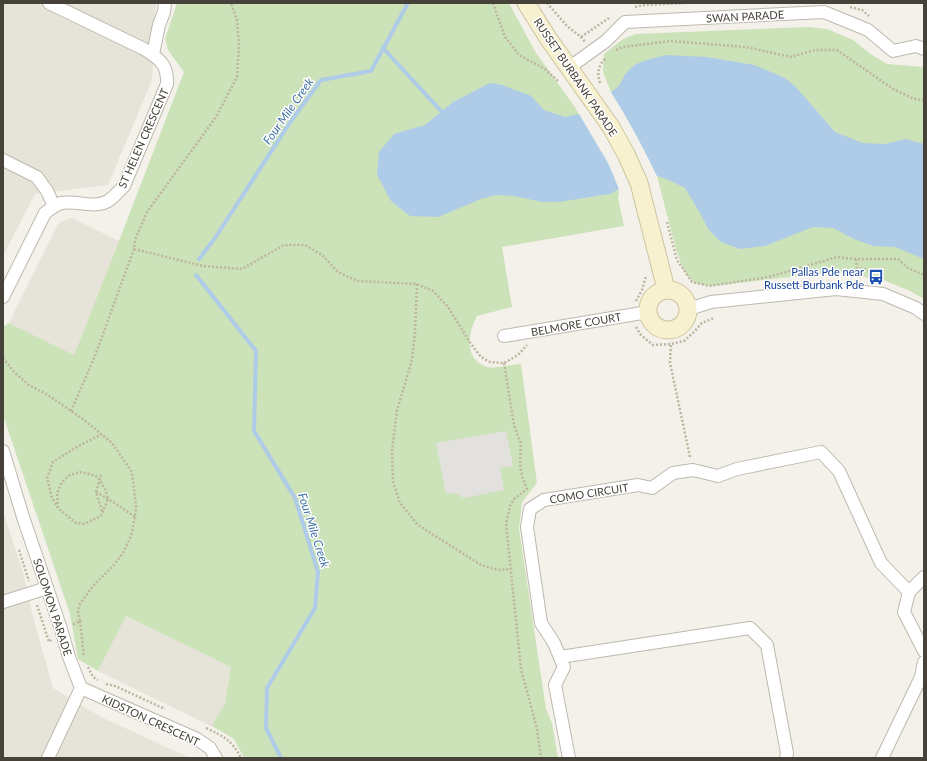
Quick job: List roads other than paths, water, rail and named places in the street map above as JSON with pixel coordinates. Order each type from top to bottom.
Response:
[{"type":"street","name":"ST HELEN CRESCENT","points":[[49,3],[153,54],[165,66],[167,76],[167,84],[124,186],[107,201],[94,205],[74,202],[62,203],[54,206]]},
{"type":"street","points":[[153,54],[165,3]]},
{"type":"street","name":"RUSSET BURBANK PARADE","points":[[526,3],[548,38],[570,67],[598,95],[639,183],[666,289]]},
{"type":"street","name":"SWAN PARADE","points":[[570,67],[606,40],[625,22],[824,12],[868,30],[893,51],[916,46],[924,49]]},
{"type":"street","points":[[139,46],[159,25]]},
{"type":"street","points":[[3,160],[37,177],[47,191],[54,206],[45,213],[3,297]]},
{"type":"street","points":[[666,289],[673,289],[684,296],[688,303],[689,310],[688,316],[684,323],[679,327],[667,330],[661,329],[652,322],[638,317],[648,305],[654,294],[666,289]]},
{"type":"street","points":[[689,310],[711,302],[836,289],[883,294],[916,308],[924,314]]},
{"type":"street","name":"BELMORE COURT","points":[[504,336],[638,317]]},
{"type":"street","name":"SOLOMON PARADE","points":[[3,451],[69,657],[81,688]]},
{"type":"street","name":"COMO CIRCUIT","points":[[569,758],[555,685],[564,667],[554,643],[541,623],[527,527],[530,509],[544,500],[638,485],[652,488],[673,473],[693,470],[718,476],[737,469],[821,452],[839,471],[881,563],[910,592]]},
{"type":"street","points":[[924,578],[910,592],[904,612],[924,650]]},
{"type":"street","points":[[3,602],[47,588]]},
{"type":"street","points":[[560,657],[750,628],[767,645],[788,753],[786,758]]},
{"type":"street","points":[[882,758],[921,677],[924,662]]},
{"type":"street","points":[[48,758],[81,688]]},
{"type":"street","name":"KIDSTON CRESCENT","points":[[81,688],[197,739],[210,748],[216,758]]},
{"type":"water","points":[[665,55],[707,57],[754,65],[785,78],[795,86],[835,132],[863,143],[885,144],[906,139],[924,144],[924,259],[895,247],[873,246],[854,239],[833,228],[813,227],[765,246],[740,249],[721,242],[708,229],[685,188],[657,176],[635,133],[611,92],[620,85],[625,74],[636,64]]},
{"type":"water","points":[[490,83],[502,85],[531,96],[544,110],[565,117],[579,114],[608,163],[619,189],[610,194],[559,202],[542,202],[514,196],[496,195],[481,199],[438,217],[410,216],[391,201],[377,175],[379,152],[394,134],[425,125],[453,102]]},
{"type":"waterway","name":"Four Mile Creek","points":[[199,259],[215,238],[291,121],[321,80],[371,71],[408,3]]},
{"type":"waterway","points":[[383,48],[441,111]]},
{"type":"waterway","name":"Four Mile Creek","points":[[196,275],[256,351],[254,431],[295,498],[318,572],[315,608],[267,688],[266,728],[281,758]]},
{"type":"place","name":"Pallas Pde near Russett Burbank Pde","points":[[876,277]]}]
